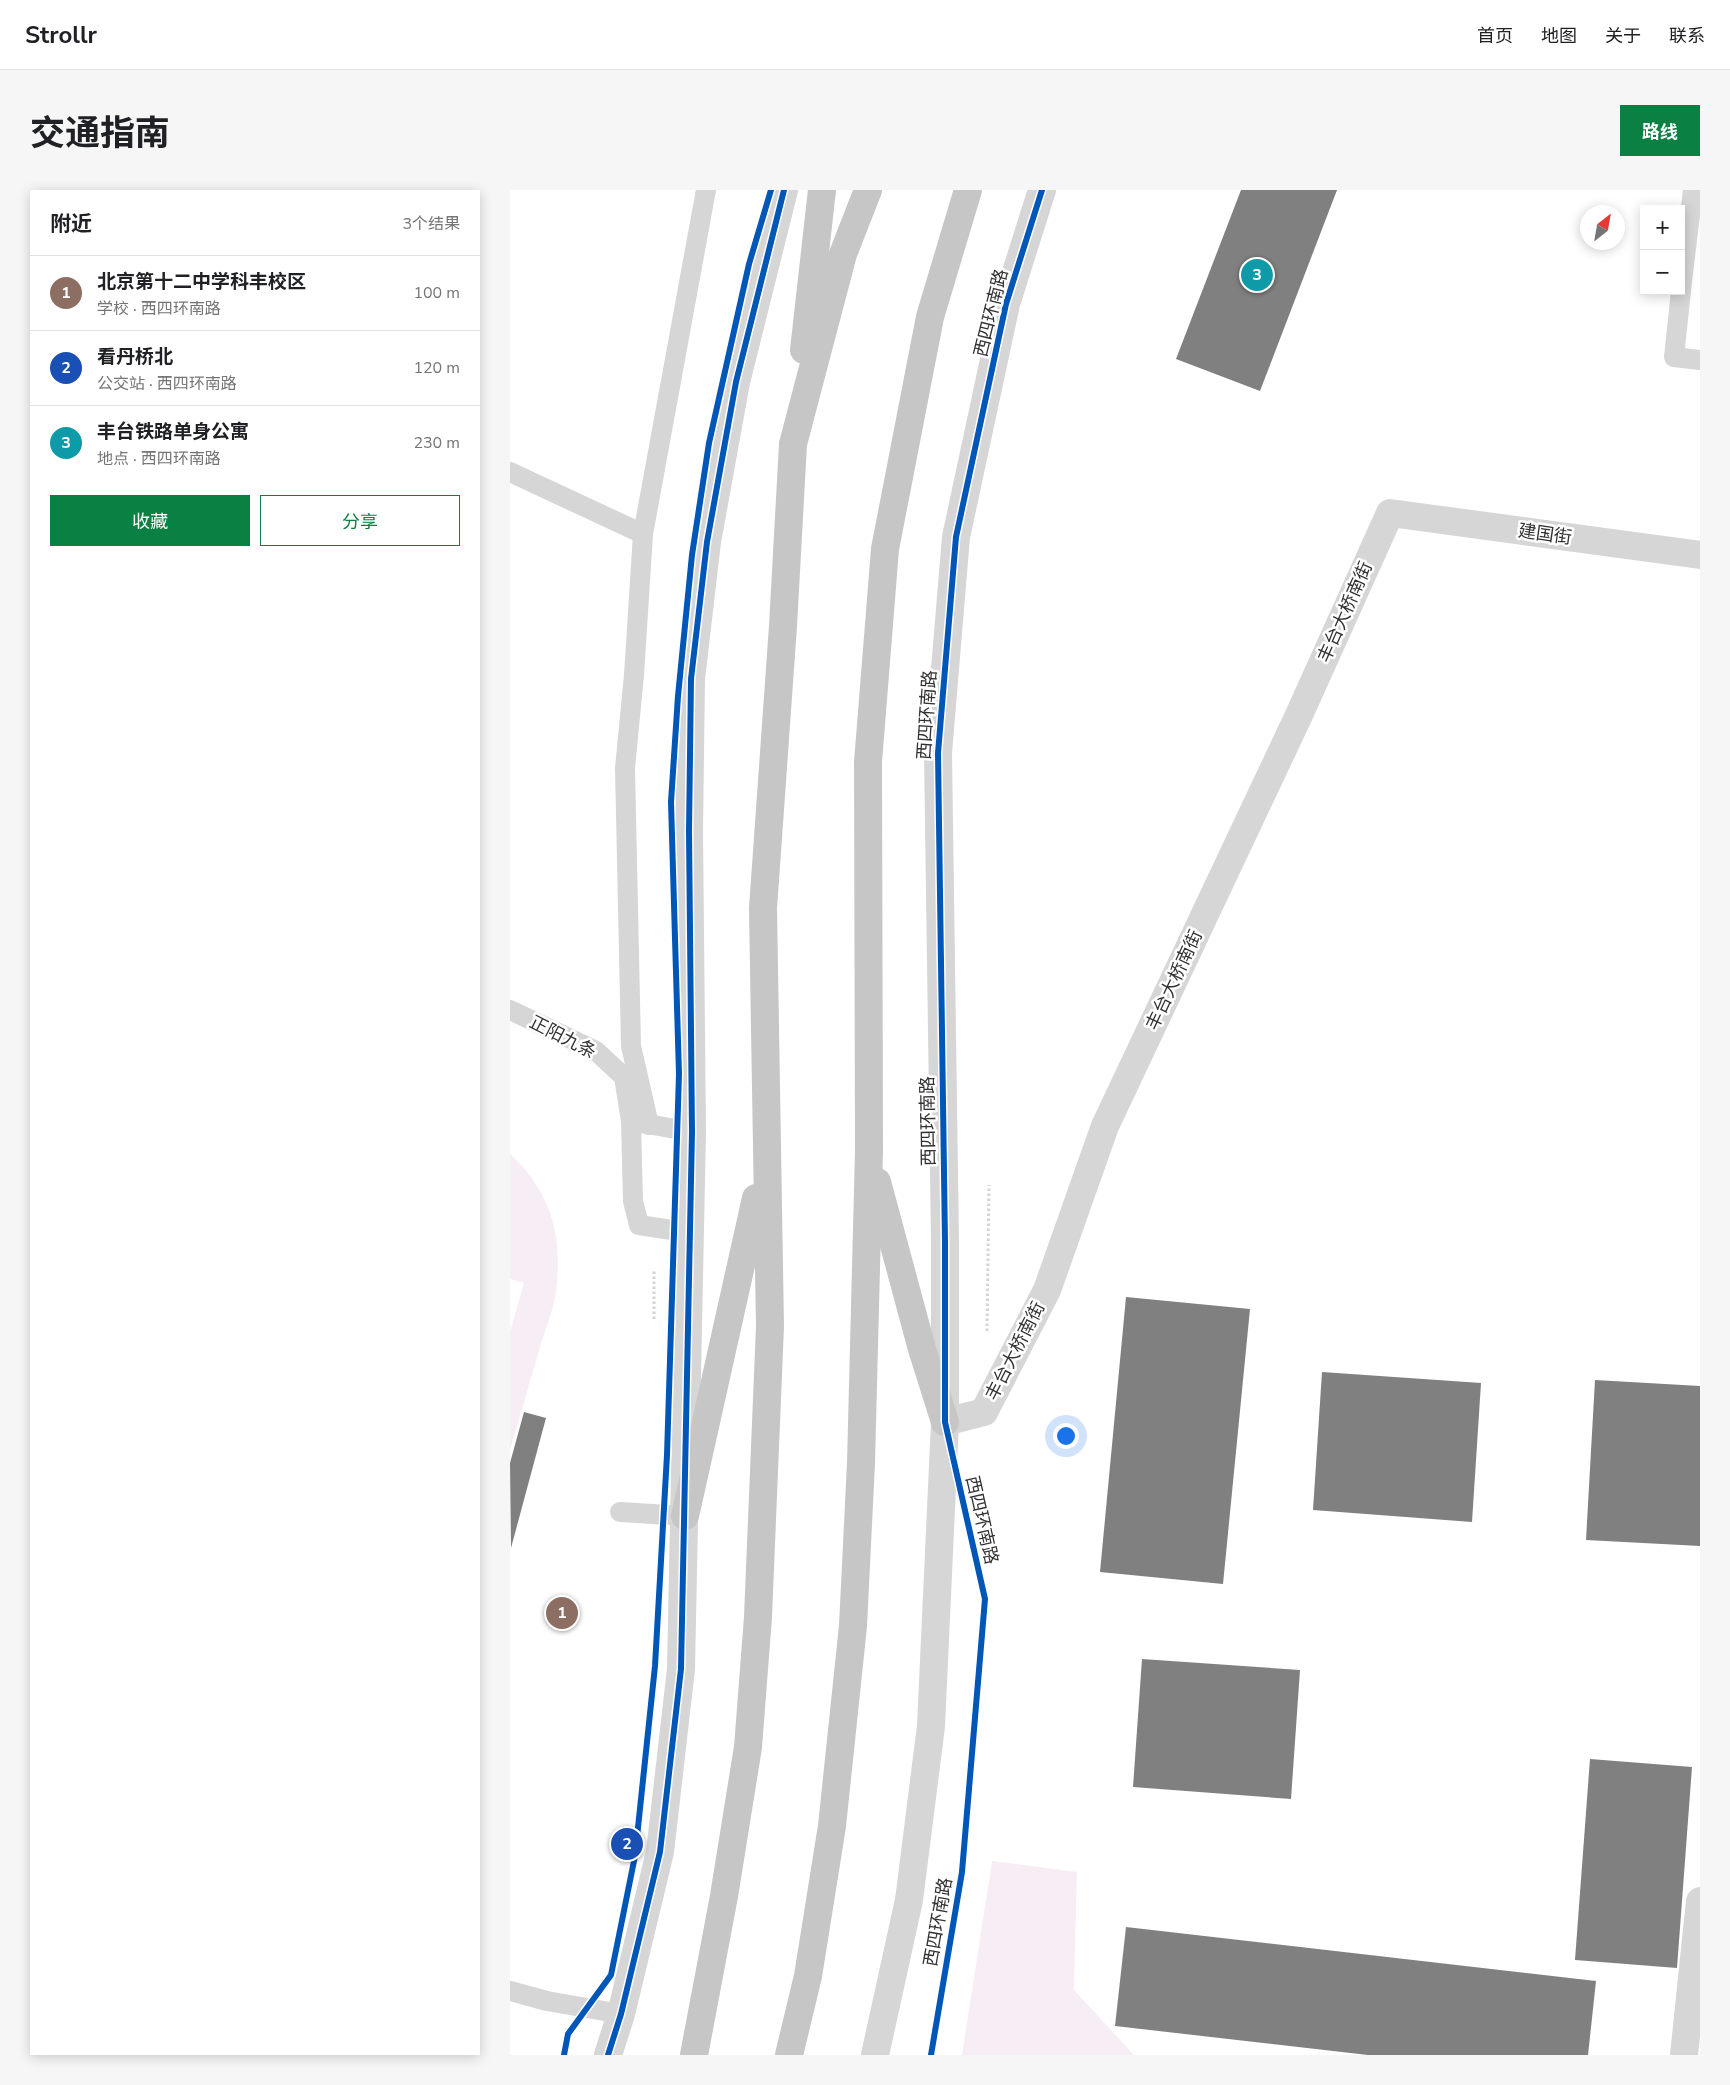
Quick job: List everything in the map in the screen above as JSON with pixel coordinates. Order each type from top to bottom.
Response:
[{"type":"highway","points":[[694,2055],[724,1896],[748,1747],[758,1617],[770,1326],[763,908],[793,444],[822,190]]},
{"type":"highway","points":[[793,444],[844,254],[868,190]]},
{"type":"highway","points":[[789,2055],[808,1976],[832,1826],[853,1626],[861,1463],[869,1151],[868,762],[885,549],[930,317],[968,190]]},
{"type":"highway","points":[[869,1151],[922,1349],[945,1422]]},
{"type":"highway","points":[[686,1516],[766,1155]]},
{"type":"street","points":[[608,2055],[621,2014],[660,1852],[681,1669],[686,1516],[692,1132],[689,831],[691,679],[707,542],[736,382],[784,190]]},
{"type":"street","name":"西四环南路","points":[[875,2055],[909,1900],[931,1726],[945,1422],[939,743],[956,537],[1006,304],[1042,190]]},
{"type":"street","name":"丰台大桥南街","points":[[945,1422],[984,1412],[1047,1290],[1105,1126],[1299,715],[1390,513]]},
{"type":"street","name":"建国街","points":[[1390,513],[1700,555]]},
{"type":"street","points":[[1684,2055],[1700,1900]]},
{"type":"lane","points":[[690,1234],[639,1225],[634,1201],[640,1123],[630,1046],[625,768],[634,675],[643,534],[706,190]]},
{"type":"lane","points":[[1685,271],[1695,221],[1693,190]]},
{"type":"lane","points":[[1681,295],[1674,357],[1700,360]]},
{"type":"lane","points":[[510,472],[643,534]]},
{"type":"lane","name":"正阳九条","points":[[510,1010],[596,1052],[617,1070],[624,1077],[640,1123]]},
{"type":"lane","points":[[640,1123],[692,1132]]},
{"type":"lane","points":[[620,1512],[686,1516]]},
{"type":"lane","points":[[510,1991],[548,2001],[621,2014]]},
{"type":"path","points":[[988,1331],[989,1185]]},
{"type":"path","points":[[654,1269],[654,1319]]},
{"type":"shaded area","points":[[510,1154],[536,1184],[545,1200],[556,1234],[558,1272],[553,1307],[510,1450],[510,1332],[524,1283],[510,1279]]},
{"type":"shaded area","points":[[992,1861],[1077,1872],[1074,1990],[1134,2055],[962,2055]]},
{"type":"building","points":[[1241,190],[1337,190],[1260,391],[1176,359]]},
{"type":"building","points":[[1126,1297],[1250,1309],[1223,1584],[1100,1572]]},
{"type":"building","points":[[1322,1372],[1481,1383],[1472,1522],[1313,1510]]},
{"type":"building","points":[[1595,1380],[1700,1386],[1700,1546],[1586,1540]]},
{"type":"building","points":[[524,1412],[546,1418],[511,1548],[510,1463]]},
{"type":"building","points":[[1142,1659],[1300,1670],[1291,1799],[1133,1787]]},
{"type":"building","points":[[1590,1759],[1692,1767],[1677,1968],[1575,1960]]},
{"type":"building","points":[[1126,1927],[1596,1981],[1588,2055],[1368,2055],[1115,2026]]},
{"type":"cycle path","points":[[564,2055],[568,2034],[611,1975],[635,1856],[655,1666],[667,1455],[679,1074],[671,802],[678,696],[692,555],[709,443],[749,264],[771,190]]},
{"type":"cycle path","points":[[608,2055],[621,2014],[660,1852],[681,1669],[692,1132],[689,831],[691,679],[707,542],[736,382],[784,190]]},
{"type":"cycle path","points":[[931,2055],[962,1872],[985,1599],[945,1422],[945,1242],[938,753],[956,537],[1006,304],[1042,190]]},
{"type":"place","name":"丰台铁路单身公寓","points":[[1257,275]]},
{"type":"place","name":"北京第十二中学科丰校区","points":[[562,1613]]},
{"type":"place","name":"看丹桥北","points":[[627,1844]]}]
